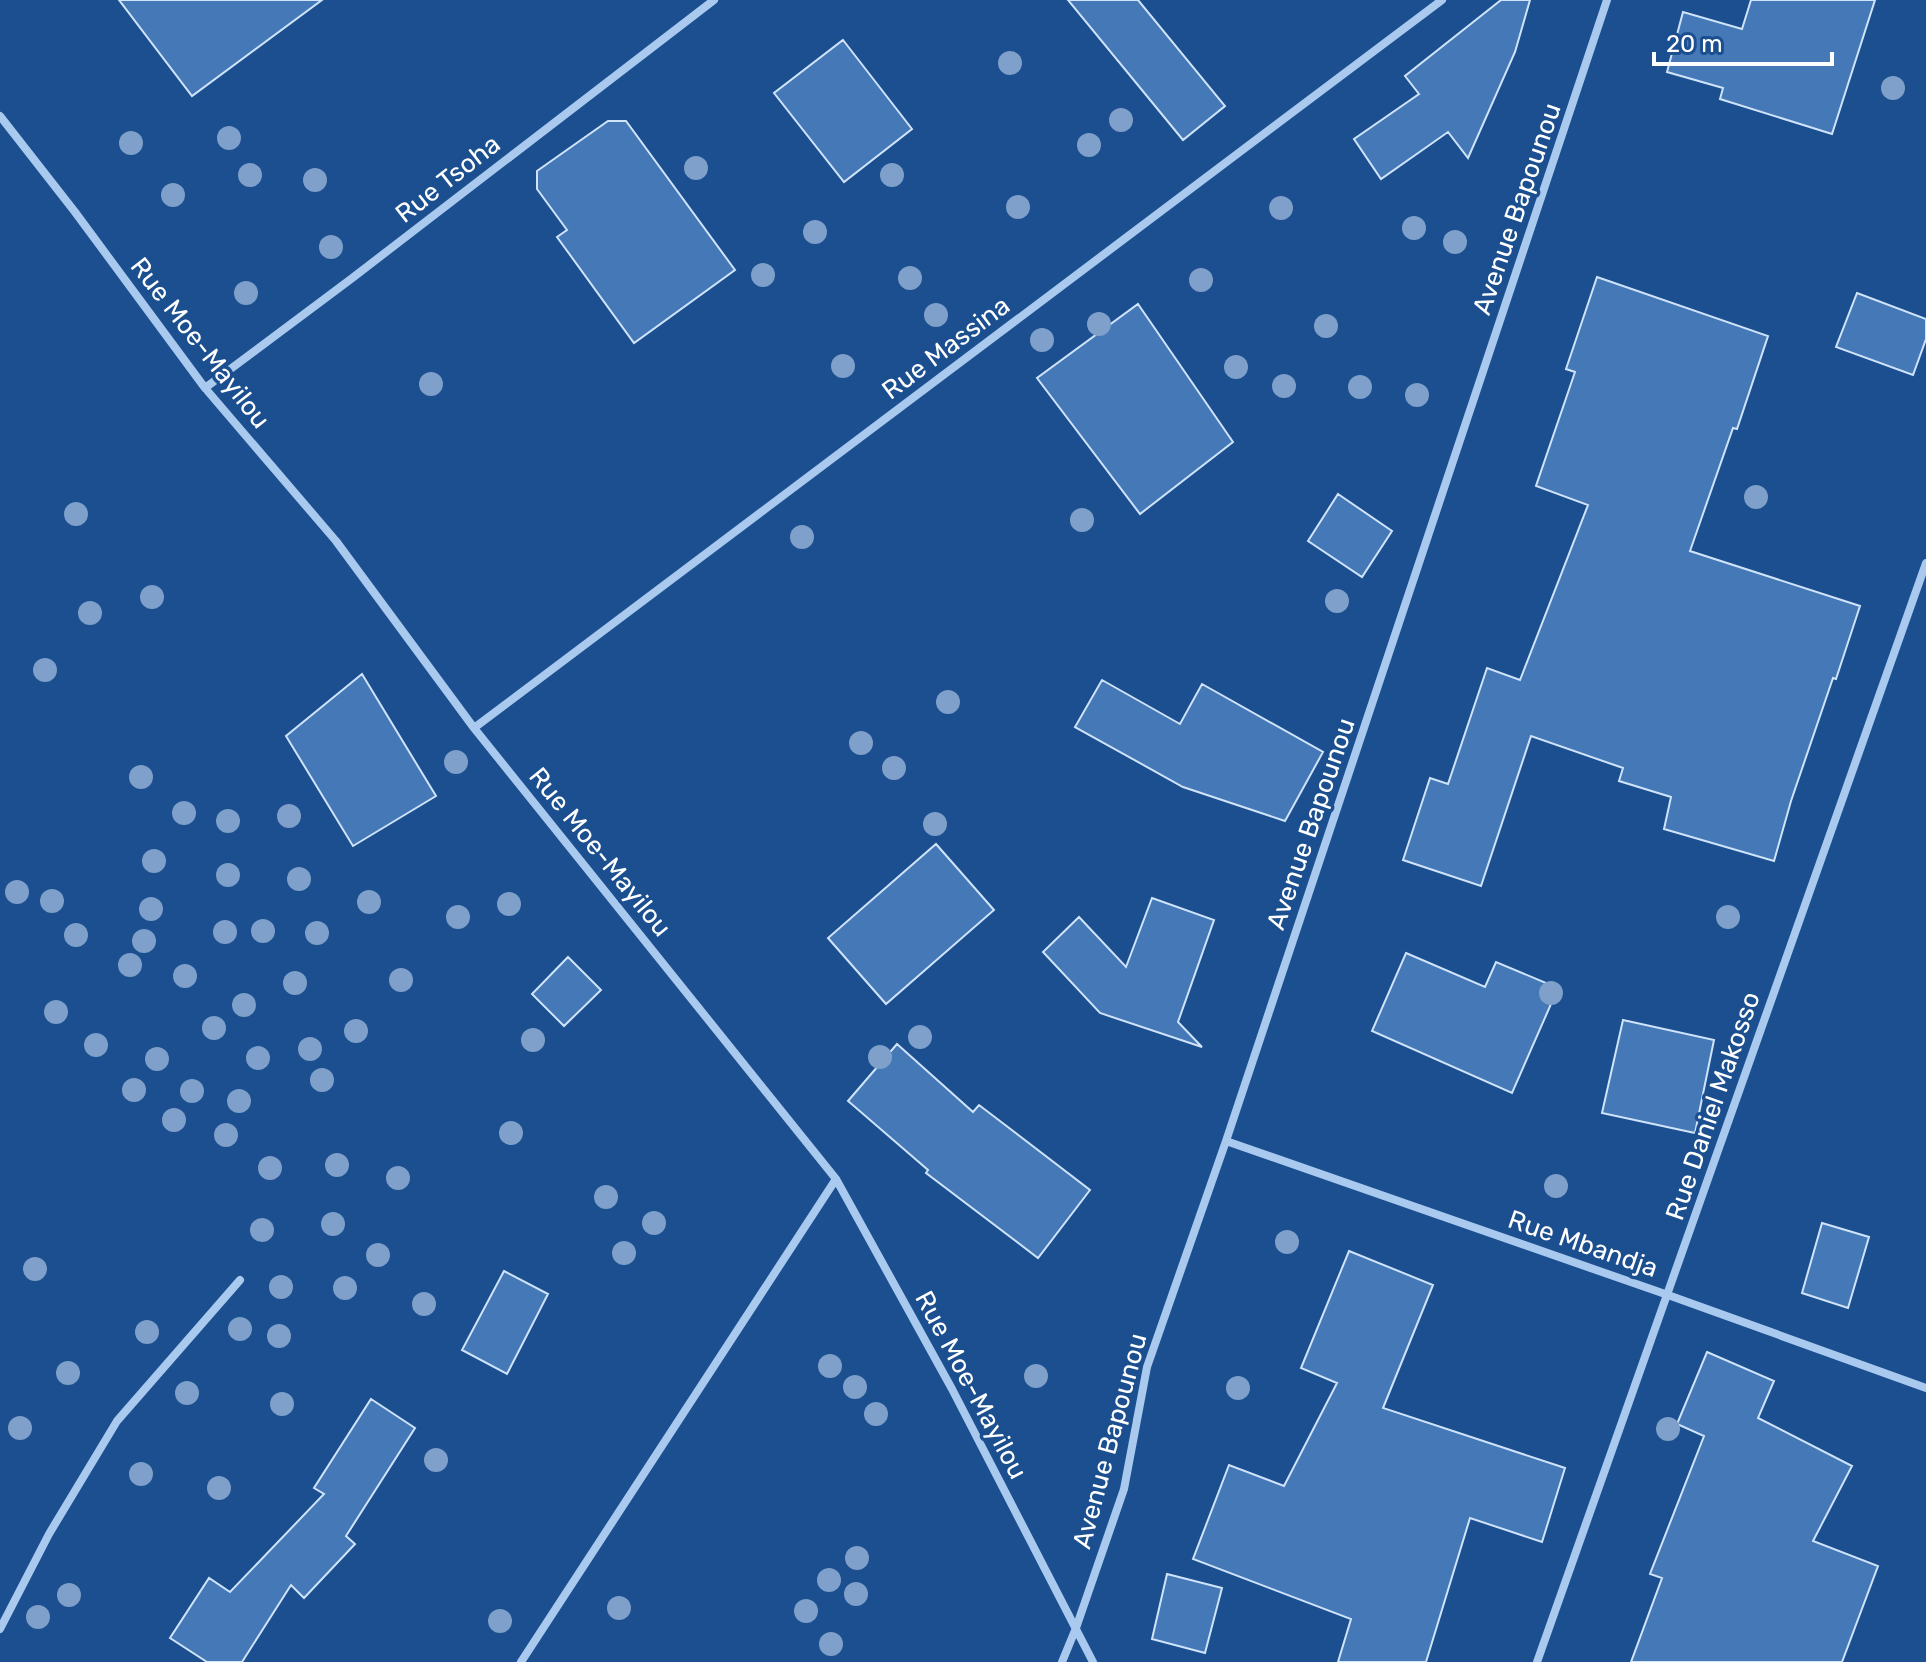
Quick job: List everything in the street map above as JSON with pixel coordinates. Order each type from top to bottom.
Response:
[{"type":"street","name":"Rue Tsoha","points":[[205,388],[714,0]]},
{"type":"street","name":"Rue Massina","points":[[474,728],[1442,0]]},
{"type":"street","name":"Avenue Bapounou","points":[[1062,1662],[1124,1489],[1147,1367],[1226,1141],[1607,0]]},
{"type":"street","name":"Rue Moe-Mayilou","points":[[0,116],[205,388],[336,541],[474,728],[836,1179],[952,1389],[1093,1662]]},
{"type":"street","name":"Rue Daniel Makosso","points":[[1537,1662],[1926,563]]},
{"type":"street","name":"Rue Mbandja","points":[[1226,1141],[1926,1388]]},
{"type":"street","points":[[521,1662],[836,1179]]},
{"type":"street","points":[[0,1629],[49,1534],[117,1421],[240,1280]]},
{"type":"building","points":[[119,0],[322,0],[192,96]]},
{"type":"building","points":[[1068,0],[1138,0],[1225,106],[1183,140]]},
{"type":"building","points":[[1501,0],[1530,0],[1515,52],[1468,158],[1448,132],[1381,179],[1354,139],[1419,94],[1405,76]]},
{"type":"building","points":[[1751,0],[1875,0],[1832,134],[1720,99],[1723,88],[1667,72],[1683,12],[1742,29]]},
{"type":"building","points":[[843,40],[912,129],[844,182],[774,93]]},
{"type":"building","points":[[608,121],[626,121],[735,270],[634,343],[557,237],[567,230],[537,189],[537,171]]},
{"type":"building","points":[[1597,277],[1768,336],[1737,429],[1733,428],[1690,551],[1860,606],[1791,801],[1774,861],[1664,829],[1671,797],[1619,781],[1623,768],[1531,736],[1481,886],[1403,860],[1430,778],[1448,784],[1487,668],[1520,680],[1588,505],[1536,486],[1575,372],[1566,369]]},
{"type":"building","points":[[1857,293],[1926,319],[1926,339],[1913,375],[1836,347]]},
{"type":"building","points":[[1138,304],[1233,442],[1140,514],[1037,378]]},
{"type":"building","points":[[1338,494],[1392,531],[1362,577],[1308,541]]},
{"type":"building","points":[[362,674],[436,796],[353,846],[286,736]]},
{"type":"building","points":[[1102,680],[1180,724],[1202,684],[1323,752],[1285,821],[1183,787],[1075,727]]},
{"type":"building","points":[[936,844],[994,910],[886,1004],[828,938]]},
{"type":"building","points":[[1152,898],[1214,920],[1178,1022],[1202,1047],[1100,1013],[1043,952],[1079,917],[1126,967]]},
{"type":"building","points":[[1406,953],[1485,987],[1496,962],[1558,988],[1512,1093],[1372,1031]]},
{"type":"building","points":[[568,957],[601,990],[564,1026],[532,994]]},
{"type":"building","points":[[1623,1020],[1714,1040],[1695,1133],[1602,1113]]},
{"type":"building","points":[[897,1044],[973,1112],[979,1105],[1090,1190],[1038,1258],[926,1173],[928,1170],[848,1101]]},
{"type":"building","points":[[1822,1223],[1869,1237],[1848,1308],[1802,1293]]},
{"type":"building","points":[[1349,1251],[1433,1285],[1383,1408],[1565,1468],[1542,1542],[1470,1518],[1426,1662],[1338,1662],[1351,1619],[1193,1559],[1229,1465],[1284,1486],[1337,1383],[1301,1368]]},
{"type":"building","points":[[504,1271],[548,1294],[507,1374],[462,1350]]},
{"type":"building","points":[[1707,1352],[1774,1381],[1758,1418],[1852,1466],[1813,1541],[1878,1566],[1842,1662],[1631,1662],[1662,1578],[1650,1574],[1704,1436],[1677,1424]]},
{"type":"building","points":[[371,1399],[415,1428],[346,1536],[355,1544],[304,1598],[291,1585],[242,1662],[207,1662],[170,1638],[209,1578],[230,1592],[324,1494],[314,1488]]},
{"type":"building","points":[[1167,1574],[1222,1588],[1205,1653],[1152,1639]]}]
